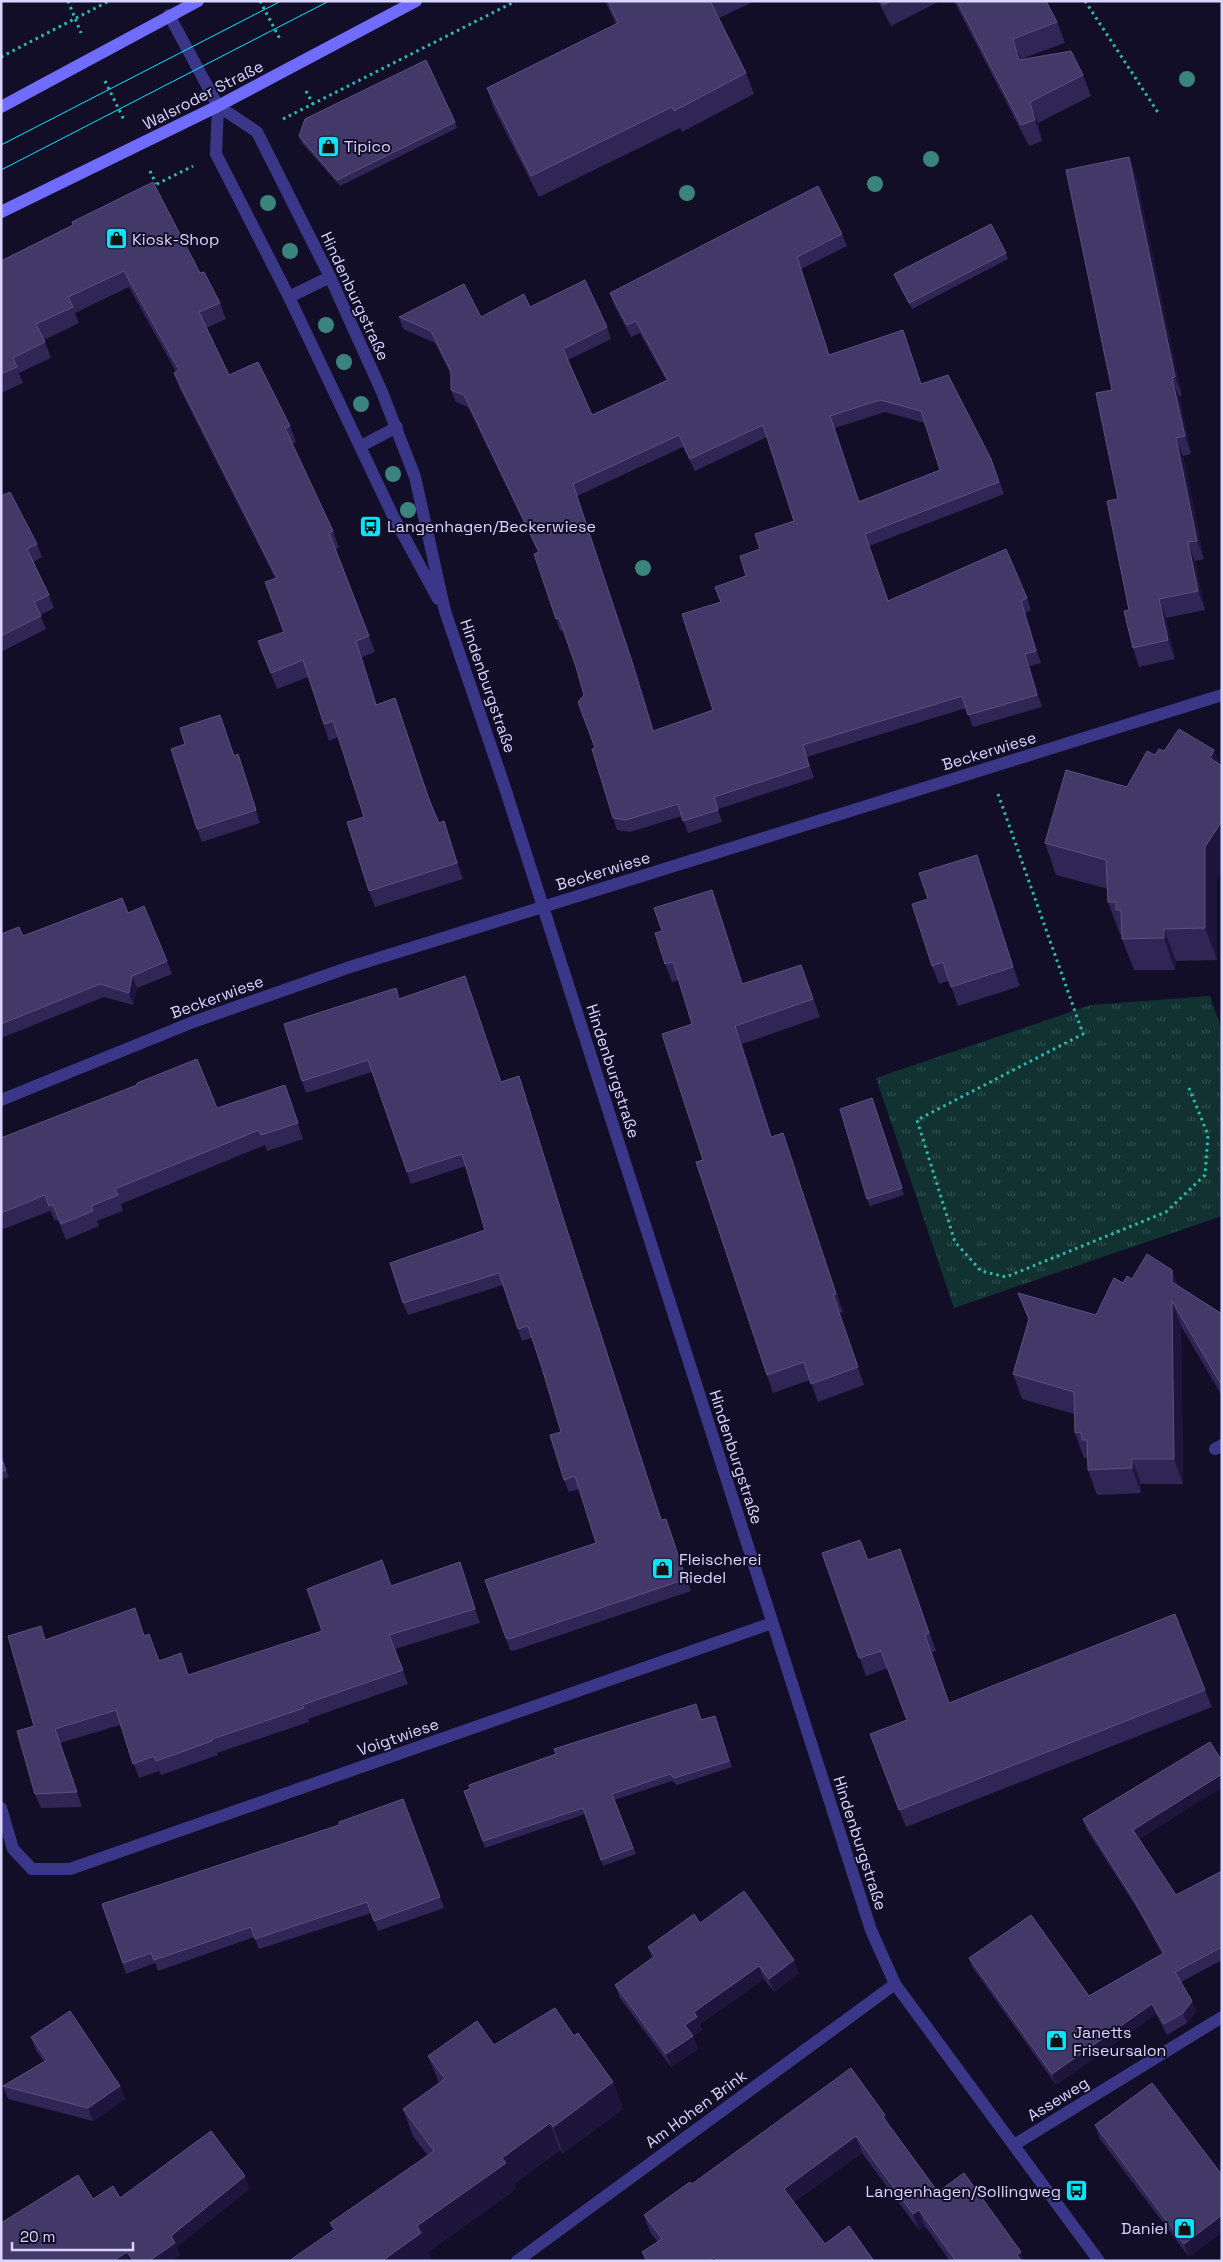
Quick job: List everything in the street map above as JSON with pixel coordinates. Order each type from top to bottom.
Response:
[{"type":"main road","points":[[1,107],[198,1]]},
{"type":"main road","name":"Walsroder Straße","points":[[1,212],[218,106],[416,1]]},
{"type":"street","name":"Hindenburgstraße","points":[[169,16],[218,106],[257,132],[330,278],[397,427],[415,477],[445,611],[543,907],[871,1930],[895,1984],[1099,2261]]},
{"type":"street","name":"Hindenburgstraße","points":[[218,106],[216,154],[289,297],[393,516],[445,611]]},
{"type":"street","points":[[289,297],[330,278]]},
{"type":"street","points":[[361,446],[397,427]]},
{"type":"street","name":"Beckerwiese","points":[[1,1100],[193,1022],[350,967],[1222,695]]},
{"type":"street","name":"Voigtwiese","points":[[1,1808],[13,1848],[32,1869],[70,1869],[772,1624]]},
{"type":"street","name":"Am Hohen Brink","points":[[517,2261],[895,1984]]},
{"type":"street","name":"Asseweg","points":[[1014,2145],[1222,2017]]},
{"type":"path","points":[[68,1],[74,19],[156,184]]},
{"type":"path","points":[[1,57],[109,1]]},
{"type":"path","points":[[285,118],[516,1]]},
{"type":"path","points":[[1085,1],[1159,114]]},
{"type":"path","points":[[148,189],[177,174]]},
{"type":"path","points":[[989,768],[1083,1034],[918,1120],[955,1242],[982,1271],[1006,1277],[1166,1212],[1205,1175],[1208,1135],[1189,1088]]},
{"type":"green space","points":[[1210,996],[1222,1031],[1222,1216],[954,1308],[876,1078],[1091,1005]]},
{"type":"building","points":[[608,1],[710,1],[746,73],[674,111],[672,107],[531,176],[487,88],[618,23]]},
{"type":"building","points":[[881,1],[891,1],[883,5]]},
{"type":"building","points":[[957,1],[1046,1],[1057,22],[1013,39],[1019,60],[1071,51],[1083,75],[1030,102],[1035,120],[1021,125]]},
{"type":"building","points":[[426,60],[455,122],[337,180],[299,136],[305,119]]},
{"type":"building","points":[[1129,157],[1175,377],[1172,378],[1185,436],[1176,438],[1197,541],[1188,542],[1198,591],[1159,599],[1168,640],[1133,648],[1124,611],[1129,610],[1107,501],[1118,499],[1096,393],[1112,390],[1066,170]]},
{"type":"building","points":[[153,182],[200,273],[204,272],[220,303],[199,312],[229,375],[258,362],[290,426],[285,428],[333,531],[329,533],[369,636],[356,641],[376,705],[395,698],[428,797],[439,823],[444,821],[457,863],[369,891],[347,822],[364,817],[333,721],[324,724],[303,660],[271,673],[258,641],[284,632],[265,582],[277,578],[174,373],[179,370],[124,271],[68,297],[73,307],[36,324],[45,342],[13,358],[17,367],[1,374],[1,261],[73,225],[72,222]]},
{"type":"building","points":[[818,186],[842,234],[797,257],[829,355],[903,330],[921,384],[948,375],[991,459],[999,482],[865,534],[888,601],[1006,549],[1027,598],[1021,601],[1036,651],[1025,654],[1037,695],[968,715],[962,696],[803,745],[809,766],[714,797],[718,810],[683,821],[678,804],[626,820],[613,818],[592,749],[595,748],[578,702],[584,695],[576,667],[559,618],[556,619],[534,554],[539,552],[464,395],[451,390],[451,371],[431,331],[399,317],[464,284],[481,317],[524,294],[530,307],[585,280],[607,327],[563,349],[592,415],[668,380],[636,321],[627,325],[610,293]],"holes":[[[880,400],[921,411],[940,470],[859,502],[830,416]],[[763,425],[794,521],[755,534],[760,549],[740,556],[746,576],[715,587],[721,602],[682,614],[713,710],[653,731],[573,484],[679,435],[690,459]]]},
{"type":"building","points":[[991,224],[1006,253],[909,303],[894,274]]},
{"type":"building","points":[[10,492],[37,544],[27,549],[49,595],[34,602],[41,616],[1,636],[1,496]]},
{"type":"building","points":[[220,715],[234,756],[238,754],[256,810],[197,829],[171,749],[185,744],[180,728]]},
{"type":"building","points":[[1179,729],[1214,750],[1210,758],[1222,766],[1222,821],[1205,847],[1205,928],[1164,929],[1164,938],[1122,939],[1121,910],[1116,910],[1116,902],[1108,902],[1106,860],[1045,843],[1066,770],[1127,787],[1147,751],[1155,755],[1159,749],[1164,751]]},
{"type":"building","points":[[977,855],[1013,967],[951,987],[943,962],[932,966],[912,904],[928,899],[919,873]]},
{"type":"building","points":[[712,890],[742,984],[801,965],[813,999],[735,1026],[771,1137],[783,1133],[836,1294],[833,1295],[858,1367],[811,1384],[804,1362],[767,1375],[696,1162],[703,1160],[662,1034],[692,1024],[673,962],[665,964],[655,933],[662,931],[654,908]]},
{"type":"building","points":[[122,898],[128,913],[144,906],[167,961],[132,976],[129,993],[100,984],[1,1024],[1,934],[19,927],[23,936]]},
{"type":"building","points":[[465,976],[501,1082],[519,1076],[661,1520],[666,1519],[686,1579],[509,1639],[506,1638],[485,1580],[596,1543],[575,1476],[564,1480],[550,1435],[561,1432],[528,1326],[518,1329],[499,1273],[403,1303],[390,1263],[485,1230],[462,1154],[407,1172],[368,1060],[302,1081],[284,1024],[396,988],[399,999]]},
{"type":"building","points":[[197,1059],[217,1108],[285,1085],[298,1123],[261,1135],[259,1130],[115,1189],[118,1195],[91,1206],[93,1211],[61,1224],[53,1205],[49,1206],[45,1195],[1,1213],[1,1138],[137,1085],[137,1083]]},
{"type":"building","points":[[872,1098],[902,1188],[867,1199],[840,1109]]},
{"type":"building","points":[[1147,1254],[1172,1270],[1172,1282],[1222,1314],[1222,1386],[1172,1301],[1174,1459],[1132,1459],[1132,1468],[1088,1470],[1087,1440],[1082,1440],[1081,1432],[1075,1433],[1074,1392],[1013,1374],[1029,1319],[1018,1293],[1096,1315],[1114,1278],[1123,1283],[1127,1276],[1132,1279]]},
{"type":"building","points":[[1,1457],[6,1470],[1,1472]]},
{"type":"building","points":[[860,1540],[868,1560],[900,1549],[929,1633],[925,1635],[949,1703],[1175,1614],[1205,1690],[899,1810],[870,1734],[907,1720],[881,1651],[859,1658],[822,1553]]},
{"type":"building","points":[[382,1560],[391,1586],[460,1562],[475,1609],[389,1635],[403,1670],[302,1705],[304,1708],[212,1739],[212,1741],[156,1761],[154,1756],[133,1764],[116,1710],[55,1729],[77,1792],[35,1794],[17,1731],[34,1726],[8,1636],[41,1626],[45,1640],[135,1608],[144,1636],[149,1634],[159,1661],[181,1653],[188,1675],[322,1631],[307,1589]]},
{"type":"building","points":[[696,1704],[701,1720],[715,1716],[729,1761],[674,1778],[670,1774],[612,1794],[633,1848],[601,1860],[583,1808],[483,1841],[464,1791],[470,1789],[469,1785],[556,1754],[554,1749]]},
{"type":"building","points":[[1210,1742],[1222,1761],[1222,1774],[1133,1830],[1176,1895],[1222,1871],[1222,1947],[1175,1972],[1192,2001],[1183,2013],[1164,2024],[1152,2004],[1052,2074],[969,1958],[1031,1915],[1089,1996],[1164,1953],[1134,1900],[1083,1819]]},
{"type":"building","points":[[403,1799],[440,1897],[374,1921],[367,1902],[255,1939],[251,1927],[154,1960],[151,1953],[123,1963],[102,1904],[339,1825],[339,1822]]},
{"type":"building","points":[[744,1891],[794,1960],[769,1979],[759,1966],[694,2012],[697,2017],[685,2025],[693,2036],[666,2054],[615,1985],[655,1956],[648,1947],[694,1914],[700,1923]]},
{"type":"building","points":[[555,2008],[574,2036],[578,2033],[613,2082],[553,2127],[550,2123],[502,2158],[506,2163],[417,2226],[421,2233],[382,2261],[289,2261],[335,2229],[330,2223],[434,2151],[403,2109],[445,2079],[428,2056],[477,2021],[494,2045]]},
{"type":"building","points":[[70,2011],[120,2086],[88,2108],[3,2086],[47,2060],[31,2037]]},
{"type":"building","points":[[851,2068],[885,2115],[883,2117],[938,2192],[964,2173],[1021,2252],[1017,2255],[1022,2261],[956,2261],[919,2210],[913,2214],[856,2136],[784,2189],[825,2244],[849,2226],[874,2261],[717,2261],[714,2257],[709,2261],[648,2261],[642,2252],[662,2239],[644,2215],[690,2182],[692,2184]]},
{"type":"building","points":[[1152,2083],[1222,2175],[1222,2215],[1184,2244],[1095,2125]]},
{"type":"building","points":[[211,2131],[245,2176],[171,2236],[175,2243],[149,2261],[133,2261],[127,2252],[113,2261],[1,2261],[1,2223],[78,2175],[93,2199],[113,2186],[120,2198]]},
{"type":"tram line","points":[[1,145],[281,1]]},
{"type":"tram line","points":[[1,170],[329,1]]},
{"type":"place","name":"Tipico","points":[[328,146]]},
{"type":"place","name":"Kiosk-Shop","points":[[116,239]]},
{"type":"place","name":"Langenhagen/Beckerwiese","points":[[371,526]]},
{"type":"place","name":"Fleischerei Riedel","points":[[663,1568]]},
{"type":"place","name":"Janetts Friseursalon","points":[[1057,2041]]},
{"type":"place","name":"Langenhagen/Sollingweg","points":[[1077,2191]]},
{"type":"place","name":"Daniel","points":[[1184,2228]]}]
